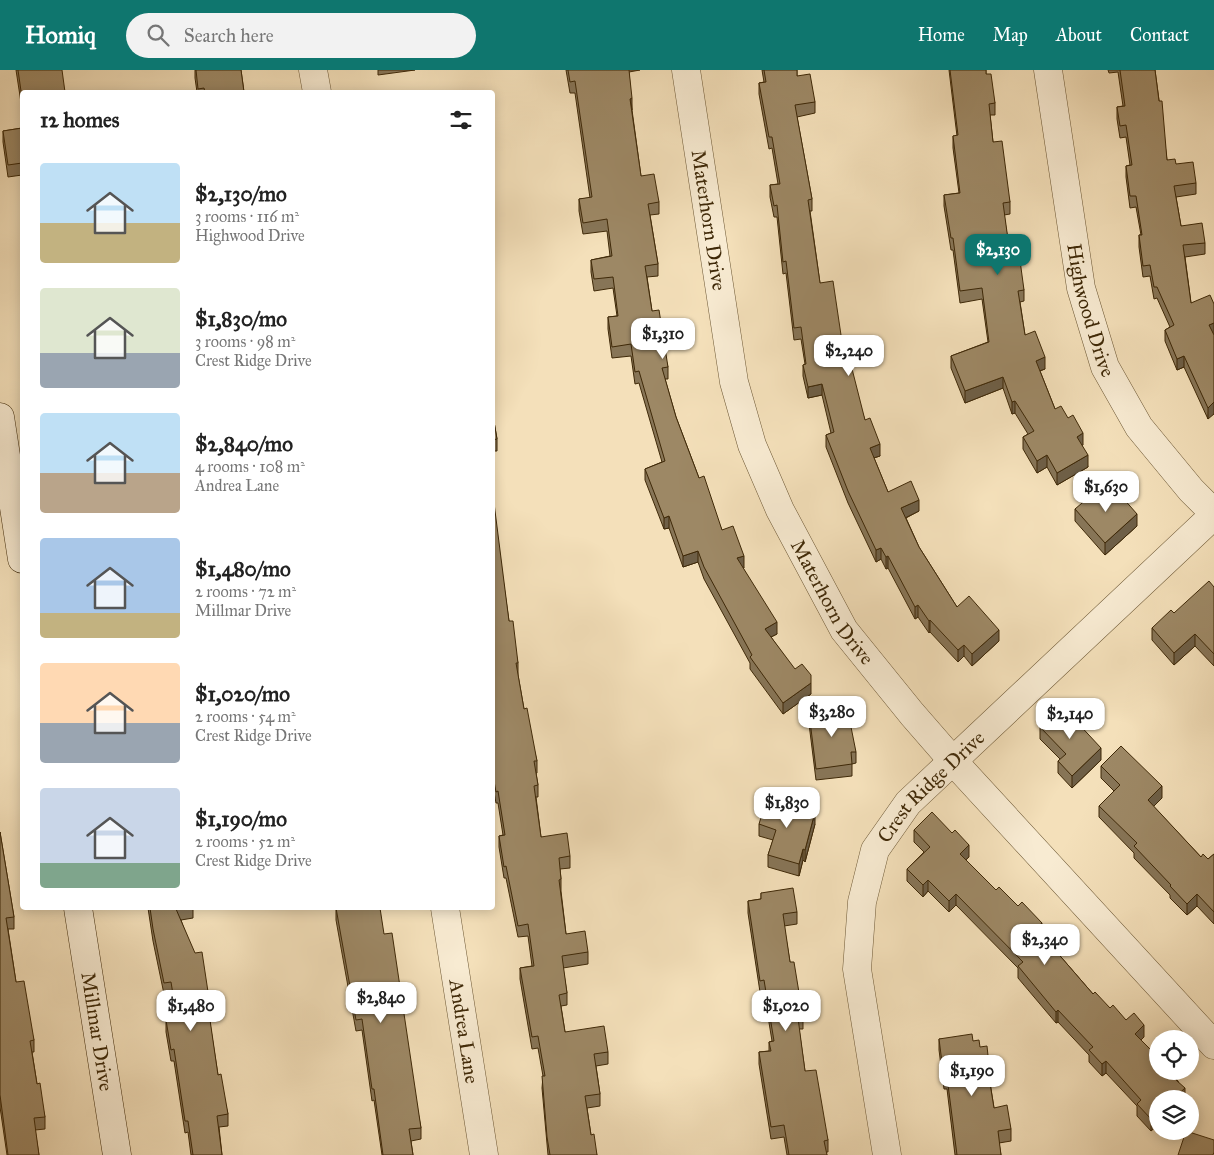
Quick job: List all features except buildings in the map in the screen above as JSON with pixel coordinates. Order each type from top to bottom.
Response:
[{"type":"street","points":[[313,70],[317,90]]},
{"type":"street","name":"Materhorn Drive","points":[[686,70],[734,382],[752,445],[780,510],[844,630],[952,760],[1214,1045]]},
{"type":"street","name":"Highwood Drive","points":[[1048,70],[1081,288],[1105,367],[1139,427],[1191,490],[1214,514]]},
{"type":"street","points":[[0,416],[20,546]]},
{"type":"street","name":"Crest Ridge Drive","points":[[887,1155],[857,969],[862,902],[876,850],[908,803],[1082,641],[1214,514]]},
{"type":"street","name":"Millmar Drive","points":[[78,910],[117,1155]]},
{"type":"street","name":"Andrea Lane","points":[[445,910],[484,1155]]}]
